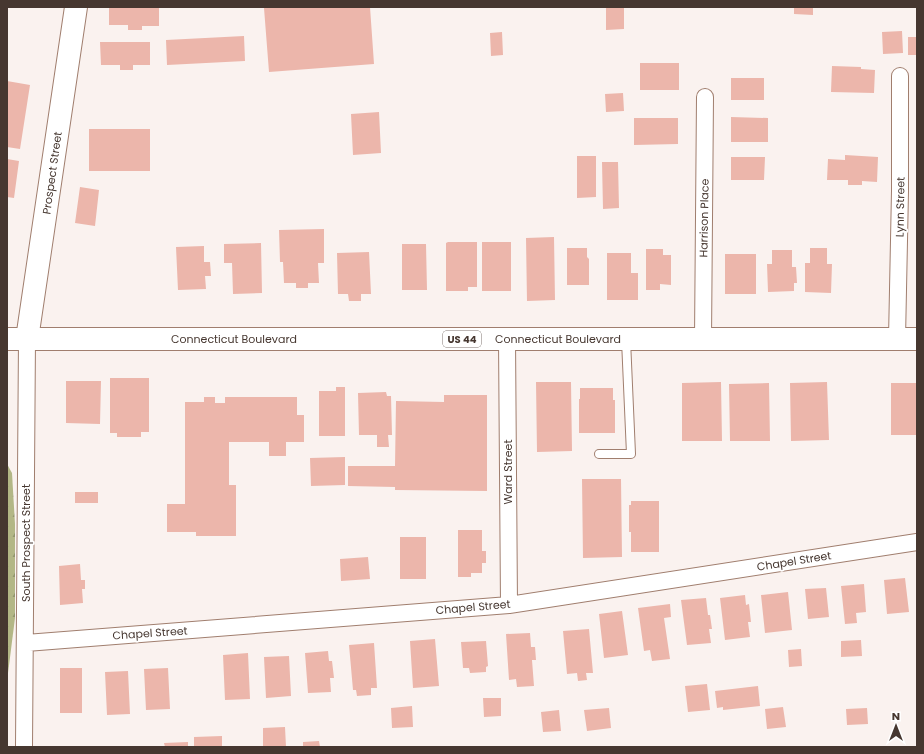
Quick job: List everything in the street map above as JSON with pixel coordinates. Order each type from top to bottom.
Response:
[{"type":"main road","name":"Prospect Street","points":[[17,339],[76,7]]},
{"type":"main road","name":"Connecticut Boulevard","points":[[17,339],[907,339]]},
{"type":"street","name":"Lynn Street","points":[[900,76],[900,191],[907,339]]},
{"type":"street","name":"Harrison Place","points":[[703,339],[705,97]]},
{"type":"street","name":"South Prospect Street","points":[[17,339],[26,643],[24,747]]},
{"type":"street","name":"Ward Street","points":[[507,339],[509,605]]},
{"type":"street","name":"Chapel Street","points":[[26,643],[509,605],[917,542]]},
{"type":"lane","points":[[599,454],[631,454],[626,339]]},
{"type":"green space","points":[[7,464],[12,473],[15,524],[15,618],[7,681]]},
{"type":"building","points":[[109,7],[159,7],[159,26],[142,26],[142,30],[128,30],[128,25],[109,25]]},
{"type":"building","points":[[370,7],[374,64],[269,72],[264,8]]},
{"type":"building","points":[[606,7],[624,7],[624,29],[606,30]]},
{"type":"building","points":[[794,7],[813,7],[813,15],[794,14]]},
{"type":"building","points":[[902,31],[903,53],[883,54],[882,32]]},
{"type":"building","points":[[502,32],[503,55],[491,56],[490,33]]},
{"type":"building","points":[[244,36],[245,61],[167,65],[166,40]]},
{"type":"building","points":[[908,37],[917,37],[917,55],[908,55]]},
{"type":"building","points":[[100,42],[150,42],[150,65],[133,65],[133,70],[120,70],[120,65],[101,65]]},
{"type":"building","points":[[640,63],[679,63],[679,90],[640,90]]},
{"type":"building","points":[[832,66],[861,67],[861,69],[875,70],[874,93],[831,92]]},
{"type":"building","points":[[731,78],[764,78],[764,100],[731,100]]},
{"type":"building","points":[[7,81],[30,85],[20,149],[7,147]]},
{"type":"building","points":[[623,93],[624,111],[606,112],[605,94]]},
{"type":"building","points":[[379,112],[381,153],[353,155],[351,114]]},
{"type":"building","points":[[731,117],[768,118],[768,142],[731,142]]},
{"type":"building","points":[[634,118],[678,118],[678,144],[634,145]]},
{"type":"building","points":[[89,129],[150,129],[150,171],[89,171]]},
{"type":"building","points":[[845,155],[878,157],[877,182],[862,181],[862,185],[848,185],[848,180],[827,180],[828,159],[845,160]]},
{"type":"building","points":[[577,156],[596,156],[596,197],[577,198]]},
{"type":"building","points":[[731,157],[765,157],[764,180],[731,180]]},
{"type":"building","points":[[7,159],[19,161],[14,198],[7,197]]},
{"type":"building","points":[[602,162],[618,162],[619,208],[603,209]]},
{"type":"building","points":[[80,187],[99,190],[95,226],[75,223]]},
{"type":"building","points":[[324,229],[324,263],[318,263],[319,283],[308,283],[308,288],[296,288],[296,283],[284,283],[283,262],[280,262],[279,230]]},
{"type":"building","points":[[554,237],[555,300],[527,301],[526,238]]},
{"type":"building","points":[[477,242],[477,287],[468,287],[468,291],[446,291],[446,243]]},
{"type":"building","points":[[482,242],[511,242],[511,291],[482,291]]},
{"type":"building","points":[[261,243],[262,293],[233,294],[232,263],[224,263],[224,244]]},
{"type":"building","points":[[402,244],[426,244],[427,290],[402,290]]},
{"type":"building","points":[[204,246],[204,262],[210,262],[211,276],[205,276],[206,289],[178,290],[176,247]]},
{"type":"building","points":[[567,248],[587,248],[587,257],[589,259],[589,285],[567,285]]},
{"type":"building","points":[[810,248],[827,248],[827,264],[832,264],[831,293],[805,292],[805,263],[810,263]]},
{"type":"building","points":[[646,249],[663,249],[663,255],[671,255],[671,285],[660,284],[660,290],[646,290]]},
{"type":"building","points":[[772,250],[792,250],[792,267],[796,267],[797,283],[794,283],[794,291],[768,292],[767,264],[772,264]]},
{"type":"building","points":[[369,252],[371,294],[361,294],[361,301],[349,301],[348,294],[338,294],[337,253]]},
{"type":"building","points":[[607,253],[631,253],[631,273],[638,273],[638,300],[607,300]]},
{"type":"building","points":[[725,254],[756,254],[756,294],[725,294]]},
{"type":"building","points":[[110,378],[149,378],[149,432],[141,432],[141,437],[117,437],[117,433],[110,433]]},
{"type":"building","points":[[66,381],[101,381],[100,424],[66,423]]},
{"type":"building","points":[[536,382],[571,382],[572,451],[537,452]]},
{"type":"building","points":[[721,382],[722,441],[682,441],[682,383]]},
{"type":"building","points":[[827,382],[829,440],[791,441],[790,383]]},
{"type":"building","points":[[769,383],[770,441],[730,441],[729,384]]},
{"type":"building","points":[[891,383],[917,383],[917,435],[891,435]]},
{"type":"building","points":[[336,387],[345,387],[345,436],[319,436],[319,391],[336,391]]},
{"type":"building","points":[[580,388],[613,388],[613,400],[615,400],[615,433],[579,433]]},
{"type":"building","points":[[386,392],[387,396],[391,396],[392,435],[388,435],[389,447],[377,447],[377,435],[359,435],[358,393]]},
{"type":"building","points":[[444,395],[487,395],[487,491],[395,490],[395,487],[348,486],[348,466],[395,466],[396,401],[444,402]]},
{"type":"building","points":[[204,397],[215,397],[215,403],[225,403],[225,397],[297,397],[297,415],[304,415],[304,442],[286,442],[286,456],[269,456],[269,442],[229,442],[229,485],[236,485],[236,536],[196,536],[196,532],[167,532],[167,504],[185,504],[185,402],[204,402]]},
{"type":"building","points":[[345,457],[345,485],[311,486],[310,458]]},
{"type":"building","points":[[582,479],[621,479],[622,557],[583,558]]},
{"type":"building","points":[[75,492],[98,492],[98,503],[75,503]]},
{"type":"building","points":[[631,501],[659,501],[659,552],[631,552],[629,505],[631,505]]},
{"type":"building","points":[[458,530],[482,530],[482,551],[486,551],[486,563],[482,563],[482,573],[471,573],[471,577],[458,577]]},
{"type":"building","points":[[400,537],[426,537],[426,579],[400,579]]},
{"type":"building","points":[[368,557],[370,579],[341,581],[340,559]]},
{"type":"building","points":[[80,564],[81,580],[85,580],[85,589],[82,589],[83,603],[60,605],[59,566]]},
{"type":"building","points":[[905,578],[909,612],[887,614],[884,580]]},
{"type":"building","points":[[864,584],[866,612],[856,613],[857,623],[845,624],[841,586]]},
{"type":"building","points":[[826,588],[829,617],[808,619],[805,589]]},
{"type":"building","points":[[788,592],[792,630],[765,633],[761,595]]},
{"type":"building","points":[[745,595],[746,605],[749,604],[751,622],[748,622],[750,637],[725,640],[720,598]]},
{"type":"building","points":[[706,598],[708,615],[710,615],[712,629],[709,629],[711,643],[687,645],[681,600]]},
{"type":"building","points":[[670,604],[671,617],[664,618],[670,659],[652,661],[650,650],[644,651],[638,608]]},
{"type":"building","points":[[622,611],[628,655],[604,658],[599,614]]},
{"type":"building","points":[[589,629],[593,673],[586,673],[587,680],[578,681],[577,673],[567,674],[563,631]]},
{"type":"building","points":[[530,633],[531,647],[535,647],[536,660],[532,660],[534,686],[517,687],[516,679],[509,680],[506,634]]},
{"type":"building","points":[[435,639],[439,686],[413,688],[410,641]]},
{"type":"building","points":[[861,640],[862,656],[841,657],[841,641]]},
{"type":"building","points":[[486,641],[488,666],[486,667],[486,672],[470,673],[469,668],[463,668],[461,642]]},
{"type":"building","points":[[374,643],[377,688],[371,688],[371,695],[357,696],[356,690],[353,690],[349,645]]},
{"type":"building","points":[[801,649],[802,666],[789,667],[788,650]]},
{"type":"building","points":[[328,651],[329,661],[332,661],[334,678],[330,678],[331,692],[308,693],[305,653]]},
{"type":"building","points":[[248,653],[250,699],[225,700],[223,655]]},
{"type":"building","points":[[289,656],[291,696],[266,698],[264,657]]},
{"type":"building","points":[[60,668],[82,668],[82,713],[60,713]]},
{"type":"building","points":[[168,668],[170,709],[146,710],[144,669]]},
{"type":"building","points":[[128,671],[130,714],[107,715],[105,672]]},
{"type":"building","points":[[707,684],[710,710],[688,712],[685,686]]},
{"type":"building","points":[[758,686],[760,706],[723,710],[723,707],[717,708],[715,691]]},
{"type":"building","points":[[483,698],[501,698],[501,716],[484,717]]},
{"type":"building","points":[[412,706],[413,727],[392,728],[391,708]]},
{"type":"building","points":[[783,707],[786,727],[767,729],[765,709]]},
{"type":"building","points":[[609,708],[611,728],[587,731],[584,710]]},
{"type":"building","points":[[867,708],[868,724],[847,725],[846,709]]},
{"type":"building","points":[[559,710],[561,731],[543,732],[541,712]]},
{"type":"building","points":[[285,727],[286,747],[263,747],[263,728]]},
{"type":"building","points":[[222,736],[222,747],[194,747],[194,737]]},
{"type":"building","points":[[319,741],[320,747],[303,747],[303,742]]},
{"type":"building","points":[[188,742],[188,747],[165,747],[164,743]]}]
